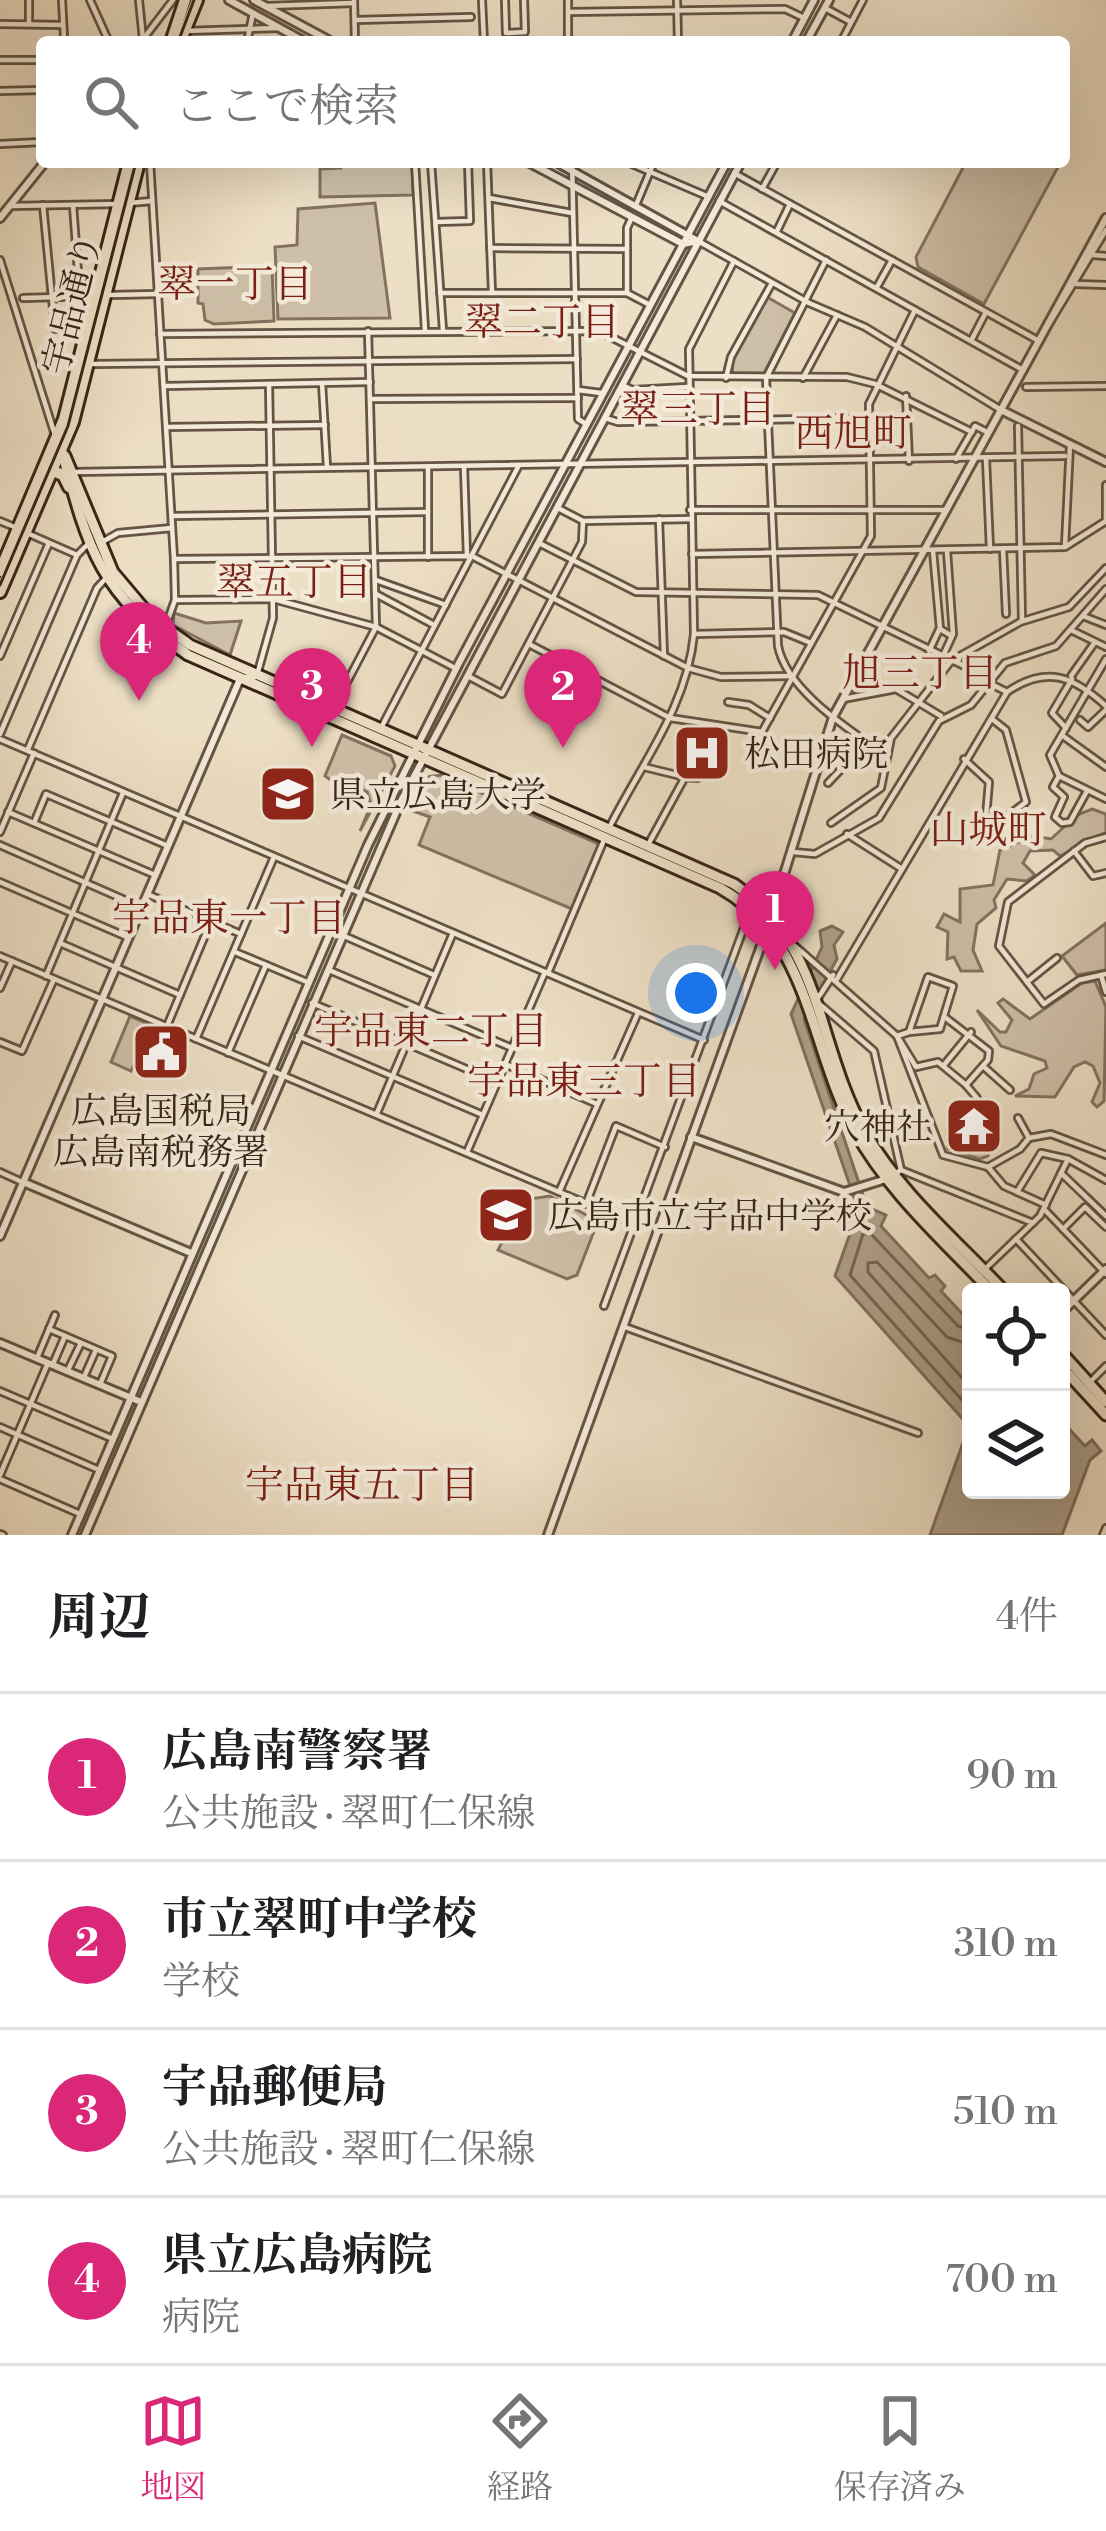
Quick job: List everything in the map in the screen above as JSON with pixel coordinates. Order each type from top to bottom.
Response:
[{"type":"highway","points":[[172,36],[185,0]]},
{"type":"highway","points":[[182,36],[196,0]]},
{"type":"highway","name":"宇品通り","points":[[0,592],[57,438],[100,295],[128,168]]},
{"type":"highway","name":"宇品通り","points":[[123,204],[137,168]]},
{"type":"highway","name":"宇品通り","points":[[0,571],[62,452],[100,295]]},
{"type":"highway","points":[[53,472],[63,475],[70,487]]},
{"type":"main road","points":[[57,438],[93,545],[110,575],[162,632],[240,680],[606,834],[719,888],[753,910],[790,948],[843,1107],[986,1283]]},
{"type":"main road","points":[[62,452],[75,472],[93,545]]},
{"type":"main road","points":[[162,632],[380,729],[421,753]]},
{"type":"main road","points":[[606,834],[734,884],[772,912],[807,974],[851,1103],[894,1174]]},
{"type":"main road","points":[[980,1273],[993,1283]]},
{"type":"main road","points":[[1070,1362],[1106,1402]]},
{"type":"main road","points":[[1070,1376],[1106,1415]]},
{"type":"street","points":[[29,0],[29,25]]},
{"type":"street","points":[[62,0],[64,36]]},
{"type":"street","points":[[90,0],[106,36]]},
{"type":"street","points":[[139,0],[143,36]]},
{"type":"street","points":[[147,36],[173,0]]},
{"type":"street","points":[[229,0],[294,36]]},
{"type":"street","points":[[254,0],[321,36]]},
{"type":"street","points":[[482,0],[484,36]]},
{"type":"street","points":[[505,0],[506,33],[525,32],[524,0]]},
{"type":"street","points":[[568,0],[568,36]]},
{"type":"street","points":[[677,0],[678,36]]},
{"type":"street","points":[[784,0],[784,9]]},
{"type":"street","points":[[795,36],[814,0]]},
{"type":"street","points":[[844,36],[863,0]]},
{"type":"street","points":[[266,7],[354,1],[356,36]]},
{"type":"street","points":[[809,36],[827,4],[851,22]]},
{"type":"street","points":[[568,12],[784,9],[804,19]]},
{"type":"street","points":[[247,36],[253,13]]},
{"type":"street","points":[[355,20],[471,16]]},
{"type":"street","points":[[0,24],[63,25]]},
{"type":"street","points":[[190,36],[280,28]]},
{"type":"street","points":[[0,60],[36,59]]},
{"type":"street","points":[[0,91],[36,90]]},
{"type":"street","points":[[0,144],[36,142]]},
{"type":"street","points":[[0,218],[40,168]]},
{"type":"street","points":[[150,168],[174,559],[175,600],[162,632]]},
{"type":"street","points":[[415,168],[425,330]]},
{"type":"street","points":[[432,168],[443,330]]},
{"type":"street","points":[[436,222],[470,221],[468,168]]},
{"type":"street","points":[[487,168],[492,293]]},
{"type":"street","points":[[539,168],[683,244],[698,241]]},
{"type":"street","points":[[572,168],[578,418],[586,424]]},
{"type":"street","points":[[575,168],[804,301],[1106,462]]},
{"type":"street","points":[[641,168],[709,196]]},
{"type":"street","points":[[636,205],[652,168]]},
{"type":"street","points":[[85,1535],[456,669],[724,168]]},
{"type":"street","points":[[72,1535],[349,889],[539,544],[737,168]]},
{"type":"street","points":[[763,189],[774,168]]},
{"type":"street","points":[[734,173],[1039,341]]},
{"type":"street","points":[[489,197],[573,213]]},
{"type":"street","points":[[10,206],[152,201]]},
{"type":"street","points":[[719,201],[1023,370]]},
{"type":"street","points":[[776,232],[790,204]]},
{"type":"street","points":[[43,205],[55,329]]},
{"type":"street","points":[[73,205],[80,286]]},
{"type":"street","points":[[627,293],[632,217]]},
{"type":"street","points":[[548,1535],[769,925],[833,717],[929,551],[946,510],[1106,218]]},
{"type":"street","points":[[1048,324],[1106,232]]},
{"type":"street","points":[[490,248],[627,249]]},
{"type":"street","points":[[1093,255],[1106,256]]},
{"type":"street","points":[[0,260],[57,438]]},
{"type":"street","points":[[826,260],[766,378],[779,655],[833,717],[884,754]]},
{"type":"street","points":[[876,288],[892,260]]},
{"type":"street","points":[[466,1152],[606,834],[670,718],[688,668],[694,634],[688,376],[696,330],[734,261]]},
{"type":"street","points":[[726,378],[731,357],[772,283]]},
{"type":"street","points":[[1076,284],[1106,285]]},
{"type":"street","points":[[440,293],[627,293],[650,304]]},
{"type":"street","points":[[23,298],[158,294]]},
{"type":"street","points":[[529,644],[670,718],[762,732],[865,551],[874,508],[868,418],[875,384],[915,310]]},
{"type":"street","points":[[970,340],[986,312]]},
{"type":"street","points":[[803,378],[836,315]]},
{"type":"street","points":[[160,334],[577,328],[630,343],[688,376],[875,384],[972,432]]},
{"type":"street","points":[[333,709],[376,627],[368,331]]},
{"type":"street","points":[[87,363],[577,359]]},
{"type":"street","points":[[164,386],[370,382]]},
{"type":"street","points":[[322,383],[327,468]]},
{"type":"street","points":[[0,1236],[240,680],[256,676],[273,619],[269,384]]},
{"type":"street","points":[[622,385],[688,388]]},
{"type":"street","points":[[1026,387],[1106,386]]},
{"type":"street","points":[[371,399],[603,393]]},
{"type":"street","points":[[906,396],[909,461]]},
{"type":"street","points":[[605,418],[618,422],[868,418]]},
{"type":"street","points":[[167,428],[325,425]]},
{"type":"street","points":[[955,461],[975,426],[989,433]]},
{"type":"street","points":[[1018,426],[1022,621]]},
{"type":"street","points":[[1065,547],[1065,456],[1070,445]]},
{"type":"street","points":[[75,472],[1065,456]]},
{"type":"street","points":[[986,459],[990,549]]},
{"type":"street","points":[[428,467],[428,556]]},
{"type":"street","points":[[464,467],[469,556]]},
{"type":"street","points":[[380,729],[518,467]]},
{"type":"street","points":[[692,554],[1065,547],[1106,521],[1106,485]]},
{"type":"street","points":[[558,508],[583,520],[691,519]]},
{"type":"street","points":[[690,510],[946,510]]},
{"type":"street","points":[[172,516],[428,512]]},
{"type":"street","points":[[659,519],[664,656]]},
{"type":"street","points":[[0,520],[77,555]]},
{"type":"street","points":[[468,676],[502,694],[573,561],[583,520]]},
{"type":"street","points":[[172,528],[118,533],[77,555],[0,736],[704,1040]]},
{"type":"street","points":[[0,656],[50,542]]},
{"type":"street","points":[[539,544],[627,589],[799,590],[1007,692]]},
{"type":"street","points":[[1003,549],[1006,614]]},
{"type":"street","points":[[943,657],[952,636],[947,550]]},
{"type":"street","points":[[929,551],[940,629],[929,651]]},
{"type":"street","points":[[174,559],[469,556],[688,668],[721,677],[794,676]]},
{"type":"street","points":[[830,823],[881,788],[884,754],[951,661],[1022,621],[1074,604],[1106,568]]},
{"type":"street","points":[[0,832],[30,752],[110,575]]},
{"type":"street","points":[[376,580],[446,605]]},
{"type":"street","points":[[1005,584],[1022,584]]},
{"type":"street","points":[[789,851],[815,854],[879,818],[922,741],[944,718],[971,704],[1011,659],[1056,646],[1106,589]]},
{"type":"street","points":[[376,594],[435,626]]},
{"type":"street","points":[[175,600],[273,599],[376,627],[456,669]]},
{"type":"street","points":[[1083,616],[1106,625]]},
{"type":"street","points":[[940,629],[952,636]]},
{"type":"street","points":[[1071,630],[1106,647]]},
{"type":"street","points":[[0,632],[9,636]]},
{"type":"street","points":[[694,634],[778,632],[812,643]]},
{"type":"street","points":[[1067,729],[1052,712],[1095,642]]},
{"type":"street","points":[[1106,659],[1050,755],[1059,776],[1103,797],[1106,784]]},
{"type":"street","points":[[894,1174],[874,1051],[816,999],[902,869],[1007,692],[1029,678],[1071,679],[1106,708],[1088,727],[1080,721]]},
{"type":"street","points":[[843,700],[892,689],[944,718]]},
{"type":"street","points":[[728,702],[749,705],[770,718]]},
{"type":"street","points":[[989,817],[1004,819],[1026,802],[1007,734],[992,718]]},
{"type":"street","points":[[644,767],[698,778],[724,728]]},
{"type":"street","points":[[1063,736],[1106,767]]},
{"type":"street","points":[[828,783],[867,742]]},
{"type":"street","points":[[964,759],[987,778],[986,828]]},
{"type":"street","points":[[1059,776],[1053,788],[1064,797],[1055,817],[1062,823],[1070,822],[1088,790]]},
{"type":"street","points":[[647,847],[686,777]]},
{"type":"street","points":[[46,976],[124,792]]},
{"type":"street","points":[[34,823],[46,794],[168,846]]},
{"type":"street","points":[[8,812],[155,875]]},
{"type":"street","points":[[847,834],[902,869]]},
{"type":"street","points":[[1106,837],[1073,851],[1008,902],[999,946],[1044,1004],[1079,980],[1104,974],[1106,992]]},
{"type":"street","points":[[0,845],[142,907]]},
{"type":"street","points":[[1073,851],[1093,876],[1106,873]]},
{"type":"street","points":[[196,1039],[274,857]]},
{"type":"street","points":[[0,882],[129,938]]},
{"type":"street","points":[[147,894],[242,934]]},
{"type":"street","points":[[604,1306],[753,910]]},
{"type":"street","points":[[167,1027],[211,921]]},
{"type":"street","points":[[377,1113],[453,933]]},
{"type":"street","points":[[342,935],[434,975]]},
{"type":"street","points":[[59,943],[180,994]]},
{"type":"street","points":[[759,952],[774,944],[813,957],[897,1036],[916,1067],[933,1062],[943,1066],[977,1098]]},
{"type":"street","points":[[235,952],[308,983]]},
{"type":"street","points":[[0,956],[635,1224]]},
{"type":"street","points":[[1027,982],[1057,958]]},
{"type":"street","points":[[0,988],[12,961]]},
{"type":"street","points":[[228,1053],[266,965]]},
{"type":"street","points":[[327,969],[512,1048]]},
{"type":"street","points":[[897,1036],[934,1032],[946,1018],[953,986],[928,977],[909,1032]]},
{"type":"street","points":[[0,1042],[22,1051],[54,979]]},
{"type":"street","points":[[312,1003],[497,1082]]},
{"type":"street","points":[[559,1192],[638,1012]]},
{"type":"street","points":[[946,1018],[989,1051],[966,1085]]},
{"type":"street","points":[[943,1066],[970,1032]]},
{"type":"street","points":[[298,1036],[483,1115]]},
{"type":"street","points":[[897,1036],[940,1150],[988,1167],[1017,1192],[1045,1207],[1105,1272],[1070,1304]]},
{"type":"street","points":[[505,1064],[597,1104]]},
{"type":"street","points":[[983,1066],[1010,1090]]},
{"type":"street","points":[[1018,1118],[1029,1138]]},
{"type":"street","points":[[586,1204],[616,1126],[664,1147]]},
{"type":"street","points":[[988,1167],[1020,1149],[1029,1138],[1051,1134],[1106,1155]]},
{"type":"street","points":[[691,1137],[850,1192],[894,1174],[1033,1223]]},
{"type":"street","points":[[1017,1192],[1041,1153],[1068,1159],[1106,1180]]},
{"type":"street","points":[[980,1273],[1033,1223],[1068,1159]]},
{"type":"street","points":[[0,1172],[203,1258]]},
{"type":"street","points":[[1061,1173],[1106,1216]]},
{"type":"street","points":[[1064,1229],[1085,1207],[1106,1227]]},
{"type":"street","points":[[1016,1239],[1106,1335]]},
{"type":"street","points":[[37,1358],[55,1315]]},
{"type":"street","points":[[623,1326],[918,1433]]},
{"type":"street","points":[[50,1329],[112,1357],[99,1386]]},
{"type":"street","points":[[65,1336],[0,1477],[80,1514]]},
{"type":"street","points":[[0,1342],[141,1402]]},
{"type":"street","points":[[68,1372],[80,1343]]},
{"type":"street","points":[[83,1379],[96,1349]]},
{"type":"street","points":[[1089,1383],[1106,1366]]},
{"type":"street","points":[[0,1390],[113,1439]]},
{"type":"street","points":[[0,1427],[99,1470]]},
{"type":"shaded area","points":[[412,168],[413,195],[320,197],[320,169]]},
{"type":"shaded area","points":[[963,168],[1057,168],[984,304],[918,267],[916,257]]},
{"type":"shaded area","points":[[375,203],[390,318],[278,319],[275,247],[297,245],[298,209]]},
{"type":"shaded area","points":[[272,266],[274,321],[214,324],[205,320],[203,304],[198,303],[198,269]]},
{"type":"shaded area","points":[[767,297],[795,313],[763,375],[732,375],[733,358]]},
{"type":"shaded area","points":[[174,613],[206,623],[241,621],[230,655],[173,625]]},
{"type":"shaded area","points":[[342,735],[391,756],[395,766],[360,831],[371,805],[367,792],[355,785],[342,788],[325,776]]},
{"type":"shaded area","points":[[440,775],[599,844],[572,909],[419,845],[430,817],[410,810],[427,777]]},
{"type":"shaded area","points":[[1092,809],[1106,814],[1106,832],[1060,856],[1053,850],[1030,851],[1023,863],[1035,875],[1027,881],[1007,879],[994,900],[996,908],[977,924],[973,950],[982,971],[961,971],[954,957],[947,959],[948,932],[937,927],[944,914],[960,922],[960,889],[993,885],[1000,850],[1033,836],[1051,839],[1077,815]]},
{"type":"shaded area","points":[[1106,923],[1106,970],[1077,975],[1062,956]]},
{"type":"shaded area","points":[[1095,981],[1106,1007],[1104,1101],[1097,1107],[1092,1102],[1100,1083],[1093,1066],[1085,1062],[1074,1067],[1055,1097],[1015,1096],[1029,1089],[1034,1074],[1047,1068],[1045,1061],[1001,1046],[977,1010],[1000,1032],[1006,1032],[1012,1020],[998,1003],[1003,999],[1030,1019],[1082,983]]},
{"type":"shaded area","points":[[130,1016],[151,1025],[131,1071],[111,1062]]},
{"type":"shaded area","points":[[969,1118],[995,1124],[988,1156],[980,1159],[948,1149],[947,1129]]},
{"type":"shaded area","points":[[550,1196],[598,1221],[577,1275],[567,1279],[498,1250],[523,1200]]},
{"type":"water","points":[[832,926],[843,932],[834,945],[837,959],[804,1019],[867,1207],[886,1215],[881,1226],[929,1278],[935,1275],[945,1286],[941,1291],[962,1313],[962,1418],[835,1276],[857,1214],[856,1203],[791,1014],[822,947],[820,931]]},
{"type":"water","points":[[1070,1430],[1085,1446],[1092,1440],[1101,1451],[1090,1460],[1062,1535],[930,1535],[962,1446],[962,1499],[1070,1499]]},
{"type":"tram line","points":[[180,36],[194,0]]},
{"type":"tram line","points":[[0,585],[68,426],[134,168]]},
{"type":"place","name":"県立広島病院","points":[[139,701]]},
{"type":"place","name":"宇品郵便局","points":[[312,747]]},
{"type":"place","name":"市立翠町中学校","points":[[563,748]]},
{"type":"place","name":"松田病院","points":[[702,753]]},
{"type":"place","name":"県立広島大学","points":[[288,794]]},
{"type":"place","name":"広島南警察署","points":[[775,970]]},
{"type":"place","name":"広島国税局 広島南税務署","points":[[161,1052]]},
{"type":"place","name":"穴神社","points":[[974,1126]]},
{"type":"place","name":"広島市立宇品中学校","points":[[506,1215]]},
{"type":"district","name":"翠一丁目","points":[[235,283]]},
{"type":"district","name":"翠二丁目","points":[[542,321]]},
{"type":"district","name":"翠三丁目","points":[[698,408]]},
{"type":"district","name":"西旭町","points":[[853,432]]},
{"type":"district","name":"翠五丁目","points":[[294,581]]},
{"type":"district","name":"旭三丁目","points":[[920,672]]},
{"type":"district","name":"山城町","points":[[988,829]]},
{"type":"district","name":"宇品東一丁目","points":[[229,917]]},
{"type":"district","name":"宇品東二丁目","points":[[431,1030]]},
{"type":"district","name":"宇品東三丁目","points":[[584,1080]]},
{"type":"district","name":"宇品東五丁目","points":[[362,1484]]}]
